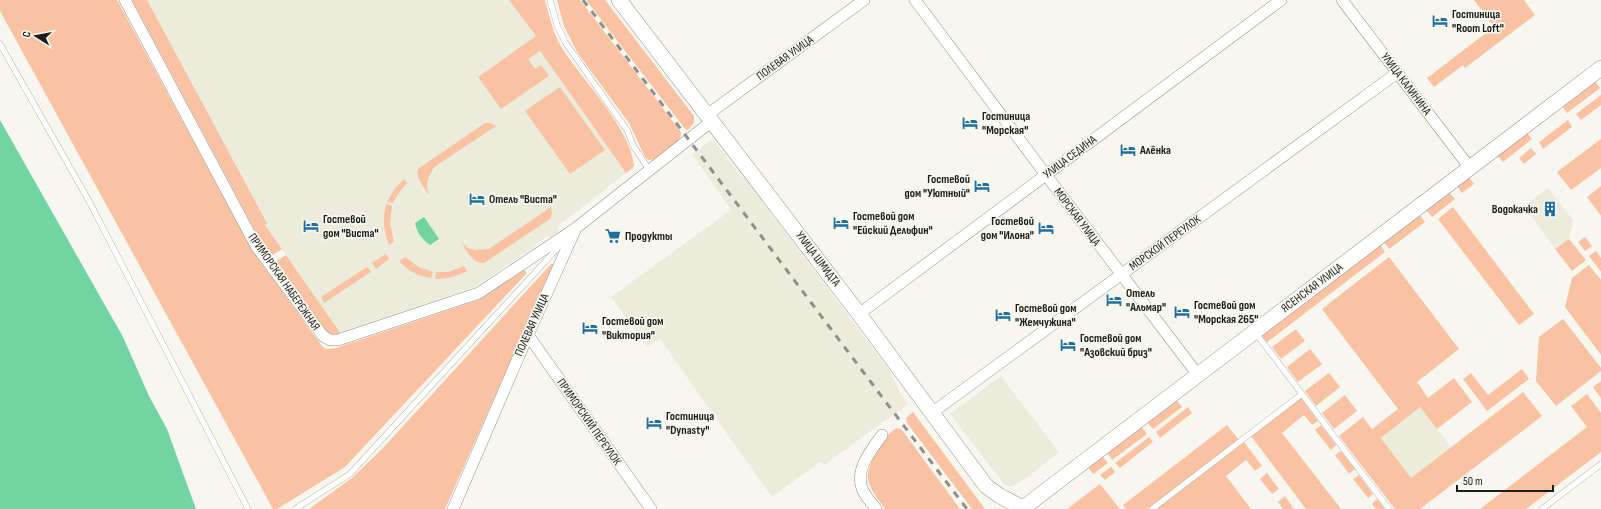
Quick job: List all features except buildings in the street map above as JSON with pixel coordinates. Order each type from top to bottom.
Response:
[{"type":"street","name":"ПРИМОРСКАЯ НАБЕРЕЖНАЯ","points":[[126,0],[256,246],[323,336],[338,340],[479,293],[576,228]]},
{"type":"street","name":"УЛИЦА ШМИДТА","points":[[619,0],[859,314],[933,412],[986,486],[1023,509]]},
{"type":"street","name":"ПОЛЕВАЯ УЛИЦА","points":[[453,509],[576,228],[650,171],[709,118],[864,0]]},
{"type":"street","name":"МОРСКАЯ УЛИЦА","points":[[915,0],[1121,275],[1198,375]]},
{"type":"street","name":"УЛИЦА СЕДИНА","points":[[859,314],[1281,0]]},
{"type":"street","name":"УЛИЦА КАЛИНИНА","points":[[1342,0],[1470,168]]},
{"type":"street","name":"ЯСЕНСКАЯ УЛИЦА","points":[[1023,509],[1601,68]]},
{"type":"street","name":"МОРСКОЙ ПЕРЕУЛОК","points":[[933,412],[1397,73]]},
{"type":"street","name":"ПРИМОРСКИЙ ПЕРЕУЛОК","points":[[528,335],[651,509]]},
{"type":"street","points":[[876,509],[862,489],[860,476],[866,459],[882,435]]},
{"type":"lane","points":[[550,0],[557,25],[565,42],[627,130],[634,147],[650,171]]},
{"type":"lane","points":[[0,44],[89,201],[248,509]]},
{"type":"lane","points":[[295,509],[350,474],[576,228]]},
{"type":"lane","points":[[1254,332],[1389,509]]},
{"type":"lane","points":[[1152,509],[1302,394]]},
{"type":"lane","points":[[1542,509],[1601,464]]},
{"type":"shaded area","points":[[0,0],[117,0],[252,250],[322,346],[326,349],[336,348],[478,300],[522,270],[526,271],[526,274],[345,467],[277,509],[273,509],[0,11]]},
{"type":"shaded area","points":[[132,0],[147,0],[267,223],[265,225],[282,249],[271,256],[256,233]]},
{"type":"shaded area","points":[[147,0],[509,0],[536,36],[532,40],[626,173],[557,227],[559,231],[551,237],[548,236],[536,244],[537,245],[475,287],[341,334],[265,224],[267,222]]},
{"type":"shaded area","points":[[509,0],[545,0],[552,26],[560,45],[605,106],[624,136],[634,165],[633,168],[626,173],[540,51],[528,59],[535,69],[541,65],[549,76],[501,109],[478,77],[536,36]]},
{"type":"shaded area","points":[[557,0],[580,0],[681,132],[678,142],[664,155],[653,160],[648,160],[645,157],[629,123],[577,52],[564,26]]},
{"type":"shaded area","points":[[586,0],[605,0],[694,116],[694,123],[688,130],[685,129]]},
{"type":"shaded area","points":[[1474,0],[1524,0],[1535,15],[1465,68],[1463,65],[1434,87],[1427,78],[1494,27]]},
{"type":"shaded area","points":[[1595,81],[1600,88],[1567,113],[1562,106]]},
{"type":"shaded area","points":[[560,87],[605,150],[570,174],[525,111]]},
{"type":"shaded area","points":[[1601,95],[1601,105],[1581,120],[1576,114]]},
{"type":"shaded area","points":[[0,120],[123,337],[149,396],[167,429],[196,509],[0,509]]},
{"type":"shaded area","points":[[1568,120],[1572,127],[1543,149],[1539,142]]},
{"type":"shaded area","points":[[485,123],[490,123],[496,126],[434,167],[428,179],[427,187],[429,195],[419,179],[417,172],[418,169]]},
{"type":"shaded area","points":[[1527,133],[1532,139],[1503,162],[1498,156]]},
{"type":"shaded area","points":[[713,139],[742,178],[744,177],[890,371],[901,395],[908,404],[824,465],[821,461],[772,497],[660,339],[647,347],[611,297],[731,210],[692,154]]},
{"type":"shaded area","points":[[1601,139],[1601,168],[1571,190],[1557,172]]},
{"type":"shaded area","points":[[1531,148],[1536,154],[1524,164],[1519,158]]},
{"type":"shaded area","points":[[1469,177],[1474,184],[1462,193],[1457,186]]},
{"type":"shaded area","points":[[404,179],[407,183],[393,203],[387,202],[395,188]]},
{"type":"shaded area","points":[[1601,186],[1601,216],[1587,197]]},
{"type":"shaded area","points":[[1548,188],[1573,220],[1569,239],[1555,249],[1524,206]]},
{"type":"shaded area","points":[[1449,192],[1455,199],[1432,217],[1426,210]]},
{"type":"shaded area","points":[[386,204],[392,206],[390,224],[394,241],[389,245],[384,225]]},
{"type":"shaded area","points":[[551,207],[552,214],[550,219],[484,263],[480,263],[473,259],[461,242],[468,248],[475,250],[489,249]]},
{"type":"shaded area","points":[[1453,207],[1534,314],[1519,325],[1438,219]]},
{"type":"shaded area","points":[[1420,215],[1425,222],[1389,249],[1384,242]]},
{"type":"shaded area","points":[[424,217],[439,239],[430,245],[420,236],[415,223]]},
{"type":"shaded area","points":[[1585,237],[1592,246],[1585,251],[1578,242]]},
{"type":"shaded area","points":[[1569,239],[1586,260],[1572,271],[1555,249]]},
{"type":"shaded area","points":[[1380,245],[1385,252],[1266,343],[1261,336]]},
{"type":"shaded area","points":[[1596,251],[1601,258],[1601,272],[1589,256]]},
{"type":"shaded area","points":[[386,254],[389,259],[376,269],[372,263]]},
{"type":"shaded area","points":[[286,255],[341,334],[332,335],[326,332],[275,262]]},
{"type":"shaded area","points":[[405,257],[419,267],[433,272],[431,278],[422,276],[406,268],[399,261]]},
{"type":"shaded area","points":[[1389,257],[1459,349],[1417,382],[1428,398],[1454,378],[1472,402],[1437,429],[1420,407],[1381,438],[1411,478],[1523,392],[1542,416],[1420,509],[1395,509],[1339,436],[1363,417],[1372,429],[1398,409],[1322,309]]},
{"type":"shaded area","points":[[551,264],[553,265],[445,509],[309,509],[352,478],[383,448]]},
{"type":"shaded area","points":[[1589,265],[1601,280],[1601,355],[1565,307],[1572,278]]},
{"type":"shaded area","points":[[464,266],[467,271],[463,273],[448,278],[435,279],[436,272],[448,272]]},
{"type":"shaded area","points":[[367,267],[371,272],[324,303],[321,297]]},
{"type":"shaded area","points":[[1563,319],[1601,368],[1601,371],[1556,406],[1536,381],[1539,337]]},
{"type":"shaded area","points":[[1296,329],[1305,341],[1281,359],[1272,347]]},
{"type":"shaded area","points":[[1310,349],[1322,364],[1298,382],[1287,367]]},
{"type":"shaded area","points":[[1522,369],[1529,379],[1487,411],[1463,379],[1471,373],[1488,395]]},
{"type":"shaded area","points":[[1329,373],[1340,387],[1316,406],[1305,391]]},
{"type":"shaded area","points":[[1001,376],[1059,452],[1028,477],[1011,487],[1004,484],[950,414]]},
{"type":"shaded area","points":[[1601,381],[1601,398],[1593,387]]},
{"type":"shaded area","points":[[1587,394],[1601,413],[1601,452],[1526,509],[1480,509],[1587,427],[1571,406]]},
{"type":"shaded area","points":[[1345,395],[1357,411],[1334,429],[1322,413]]},
{"type":"shaded area","points":[[1301,398],[1318,421],[1312,425],[1304,415],[1282,433],[1341,509],[1306,509],[1251,436]]},
{"type":"shaded area","points":[[1176,400],[1182,407],[1153,429],[1147,422]]},
{"type":"shaded area","points":[[1188,407],[1192,413],[1160,438],[1156,432]]},
{"type":"shaded area","points":[[1420,407],[1451,447],[1411,478],[1381,438]]},
{"type":"shaded area","points":[[913,412],[985,509],[972,509],[907,423],[906,418]]},
{"type":"shaded area","points":[[1227,425],[1239,440],[1148,509],[1126,509],[1123,505]]},
{"type":"shaded area","points":[[1321,425],[1336,445],[1331,450],[1315,430]]},
{"type":"shaded area","points":[[1141,426],[1147,434],[1112,460],[1107,453]]},
{"type":"shaded area","points":[[898,428],[902,430],[960,509],[885,509],[871,487],[868,479],[868,473],[873,458],[882,442],[888,435]]},
{"type":"shaded area","points":[[1149,437],[1153,442],[1120,468],[1115,463]]},
{"type":"shaded area","points":[[1244,442],[1262,466],[1255,471],[1246,460],[1226,476],[1251,509],[1156,509]]},
{"type":"shaded area","points":[[1341,451],[1355,469],[1349,474],[1335,455]]},
{"type":"shaded area","points":[[1102,456],[1108,463],[1093,474],[1088,467]]},
{"type":"shaded area","points":[[1111,467],[1115,472],[1105,480],[1100,475]]},
{"type":"shaded area","points":[[1267,473],[1279,489],[1272,494],[1260,479]]},
{"type":"shaded area","points":[[1359,475],[1373,494],[1368,498],[1353,479]]},
{"type":"shaded area","points":[[1100,484],[1120,509],[1067,509]]},
{"type":"shaded area","points":[[1285,496],[1294,509],[1283,509],[1278,502]]},
{"type":"shaded area","points":[[1377,499],[1385,509],[1376,509],[1372,504]]},
{"type":"railway","points":[[583,0],[967,509]]},
{"type":"place","name":"Гостиница \"Room Loft\"","points":[[1440,21]]},
{"type":"place","name":"Гостиница \"Морская\"","points":[[970,123]]},
{"type":"place","name":"Алёнка","points":[[1128,150]]},
{"type":"place","name":"Гостевой дом \"Уютный\"","points":[[982,186]]},
{"type":"place","name":"Отель \"Виста\"","points":[[477,199]]},
{"type":"place","name":"Водокачка","points":[[1550,209]]},
{"type":"place","name":"Гостевой дом \"Ейский Дельфин\"","points":[[841,223]]},
{"type":"place","name":"Гостевой дом \"Виста\"","points":[[311,226]]},
{"type":"place","name":"Гостевой дом \"Илона\"","points":[[1046,228]]},
{"type":"place","name":"Продукты","points":[[613,236]]},
{"type":"place","name":"Отель \"Альмар\"","points":[[1114,300]]},
{"type":"place","name":"Гостевой дом \"Морская 265\"","points":[[1182,312]]},
{"type":"place","name":"Гостевой дом \"Жемчужина\"","points":[[1003,315]]},
{"type":"place","name":"Гостевой дом \"Виктория\"","points":[[590,328]]},
{"type":"place","name":"Гостевой дом \"Азовский бриз\"","points":[[1068,345]]},
{"type":"place","name":"Гостиница \"Dynasty\"","points":[[654,423]]}]
